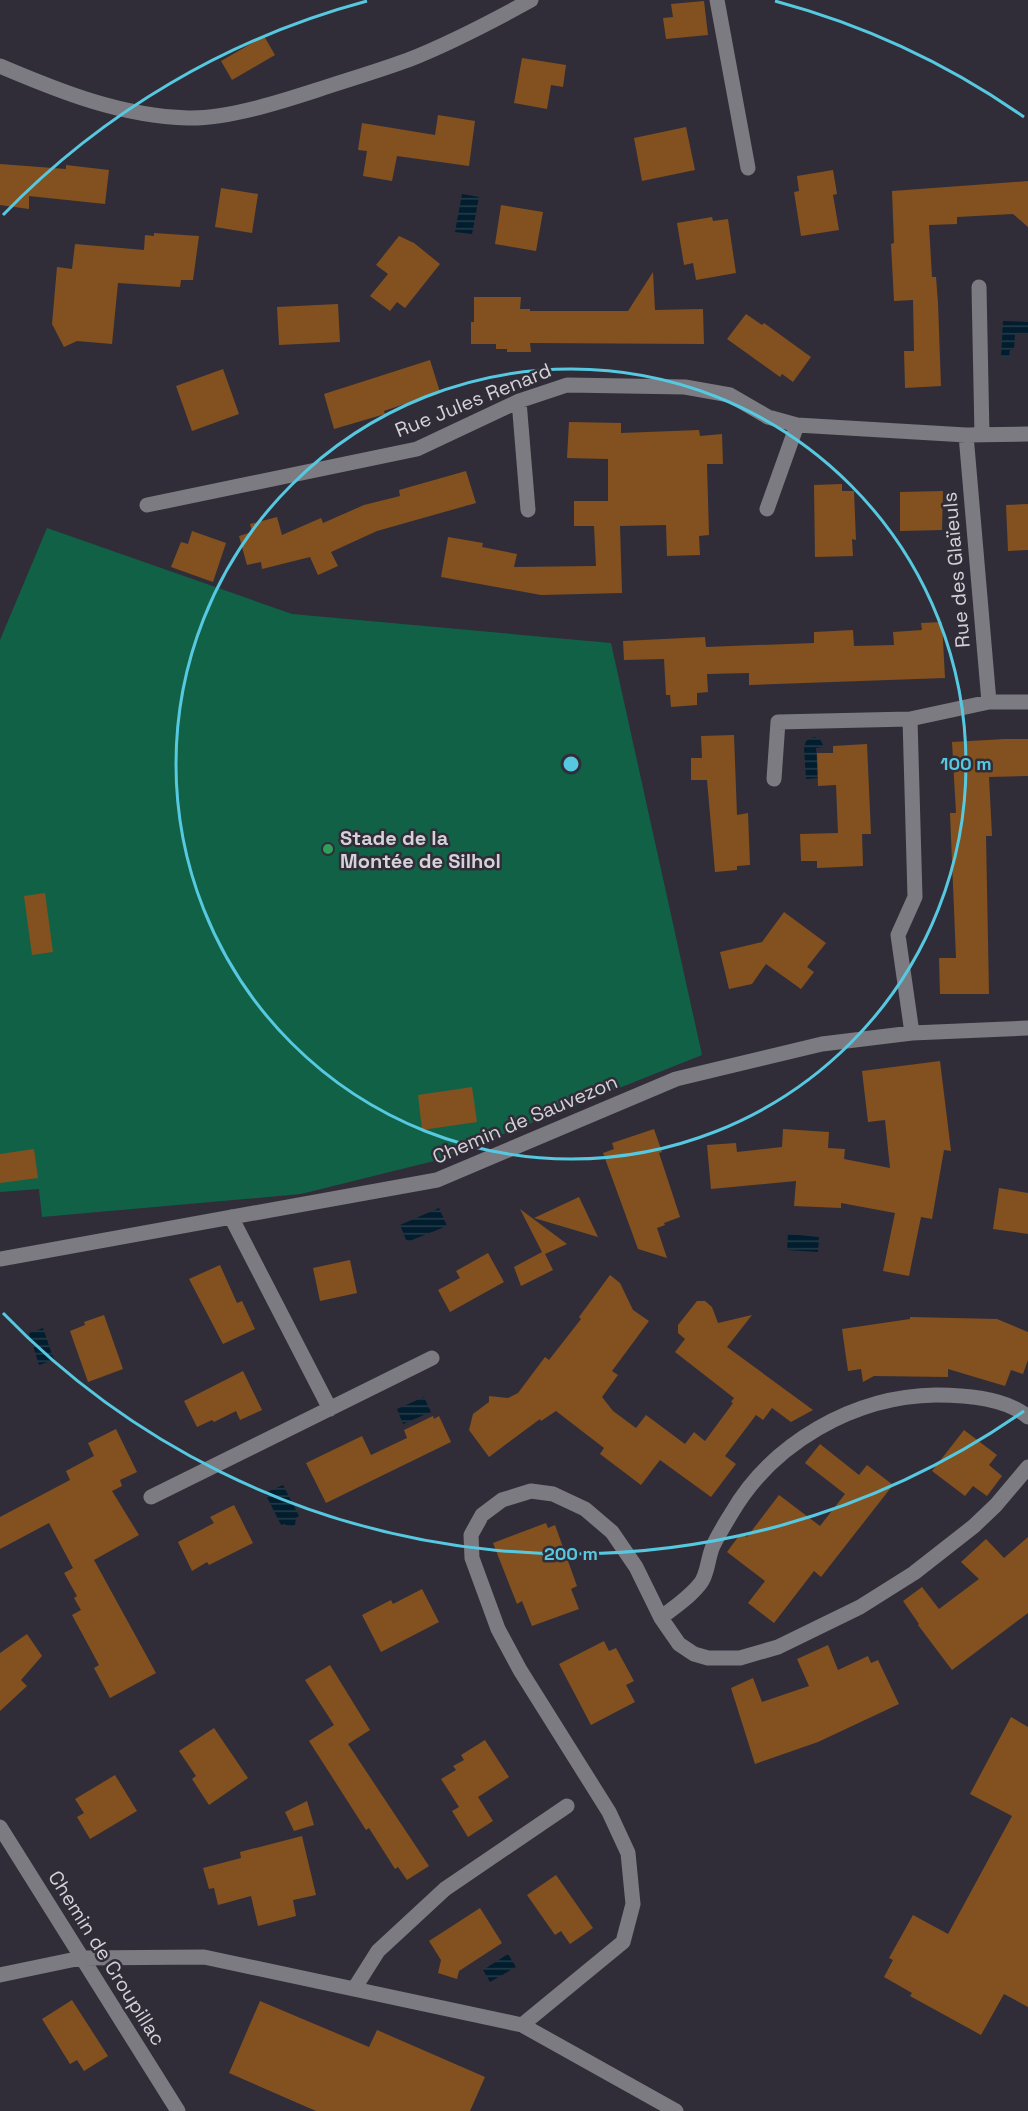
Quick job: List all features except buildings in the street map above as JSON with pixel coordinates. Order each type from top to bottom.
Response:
[{"type":"street","points":[[0,66],[86,100],[118,110],[189,118],[241,112],[299,96],[407,60],[474,31],[531,0]]},
{"type":"street","points":[[717,0],[748,168]]},
{"type":"street","points":[[979,287],[982,435]]},
{"type":"street","name":"Rue Jules Renard","points":[[147,505],[417,449],[519,401],[567,385],[685,387],[730,395],[768,417],[797,425],[966,435],[1028,434]]},
{"type":"street","points":[[519,401],[528,510]]},
{"type":"street","points":[[767,509],[797,425]]},
{"type":"street","name":"Rue des Glaïeuls","points":[[966,435],[989,702]]},
{"type":"street","points":[[774,779],[778,722],[910,719],[989,702],[1028,702]]},
{"type":"street","points":[[910,719],[915,897],[898,935],[912,1033]]},
{"type":"street","name":"Chemin de Sauvezon","points":[[0,1259],[437,1180],[676,1078],[822,1044],[912,1033],[1028,1028]]},
{"type":"street","points":[[231,1217],[330,1409]]},
{"type":"street","points":[[151,1497],[432,1358]]},
{"type":"street","points":[[662,1618],[703,1580],[713,1547],[732,1511],[755,1479],[784,1450],[828,1422],[877,1404],[917,1396],[951,1395],[981,1398],[1022,1412],[1028,1417]]},
{"type":"street","points":[[522,2025],[623,1942],[633,1904],[628,1853],[609,1812],[520,1670],[498,1629],[472,1558],[471,1535],[482,1515],[502,1500],[531,1491],[553,1494],[585,1509],[612,1532],[636,1568],[662,1618],[680,1644],[694,1654],[708,1658],[740,1658],[778,1647],[860,1607],[914,1573],[974,1526],[996,1505],[1028,1467]]},
{"type":"street","points":[[354,1989],[378,1952],[445,1889],[567,1806]]},
{"type":"street","name":"Chemin de Croupillac","points":[[0,1827],[178,2111]]},
{"type":"street","points":[[0,1975],[81,1958],[204,1957],[522,2025],[676,2111]]},
{"type":"green space","name":"Stade de la Montée de Silhol","points":[[47,528],[292,614],[611,643],[702,1055],[438,1160],[301,1194],[42,1217],[39,1189],[0,1192],[0,640]]},
{"type":"water","points":[[462,194],[479,197],[472,234],[455,232]]},
{"type":"water","points":[[1003,321],[1028,322],[1028,334],[1015,334],[1014,350],[1010,350],[1009,357],[1001,357]]},
{"type":"water","points":[[814,737],[820,739],[824,747],[816,748],[818,778],[806,779],[804,748],[806,741]]},
{"type":"water","points":[[439,1208],[447,1226],[407,1242],[400,1225]]},
{"type":"water","points":[[788,1234],[819,1237],[818,1252],[787,1250]]},
{"type":"water","points":[[43,1328],[54,1360],[39,1365],[29,1333]]},
{"type":"water","points":[[424,1397],[431,1412],[403,1424],[397,1409]]},
{"type":"water","points":[[283,1485],[299,1516],[296,1518],[295,1525],[291,1527],[281,1525],[265,1493]]},
{"type":"water","points":[[508,1954],[516,1967],[490,1982],[483,1970]]},
{"type":"place","name":"Stade de la Montée de Silhol","points":[[328,849]]}]
